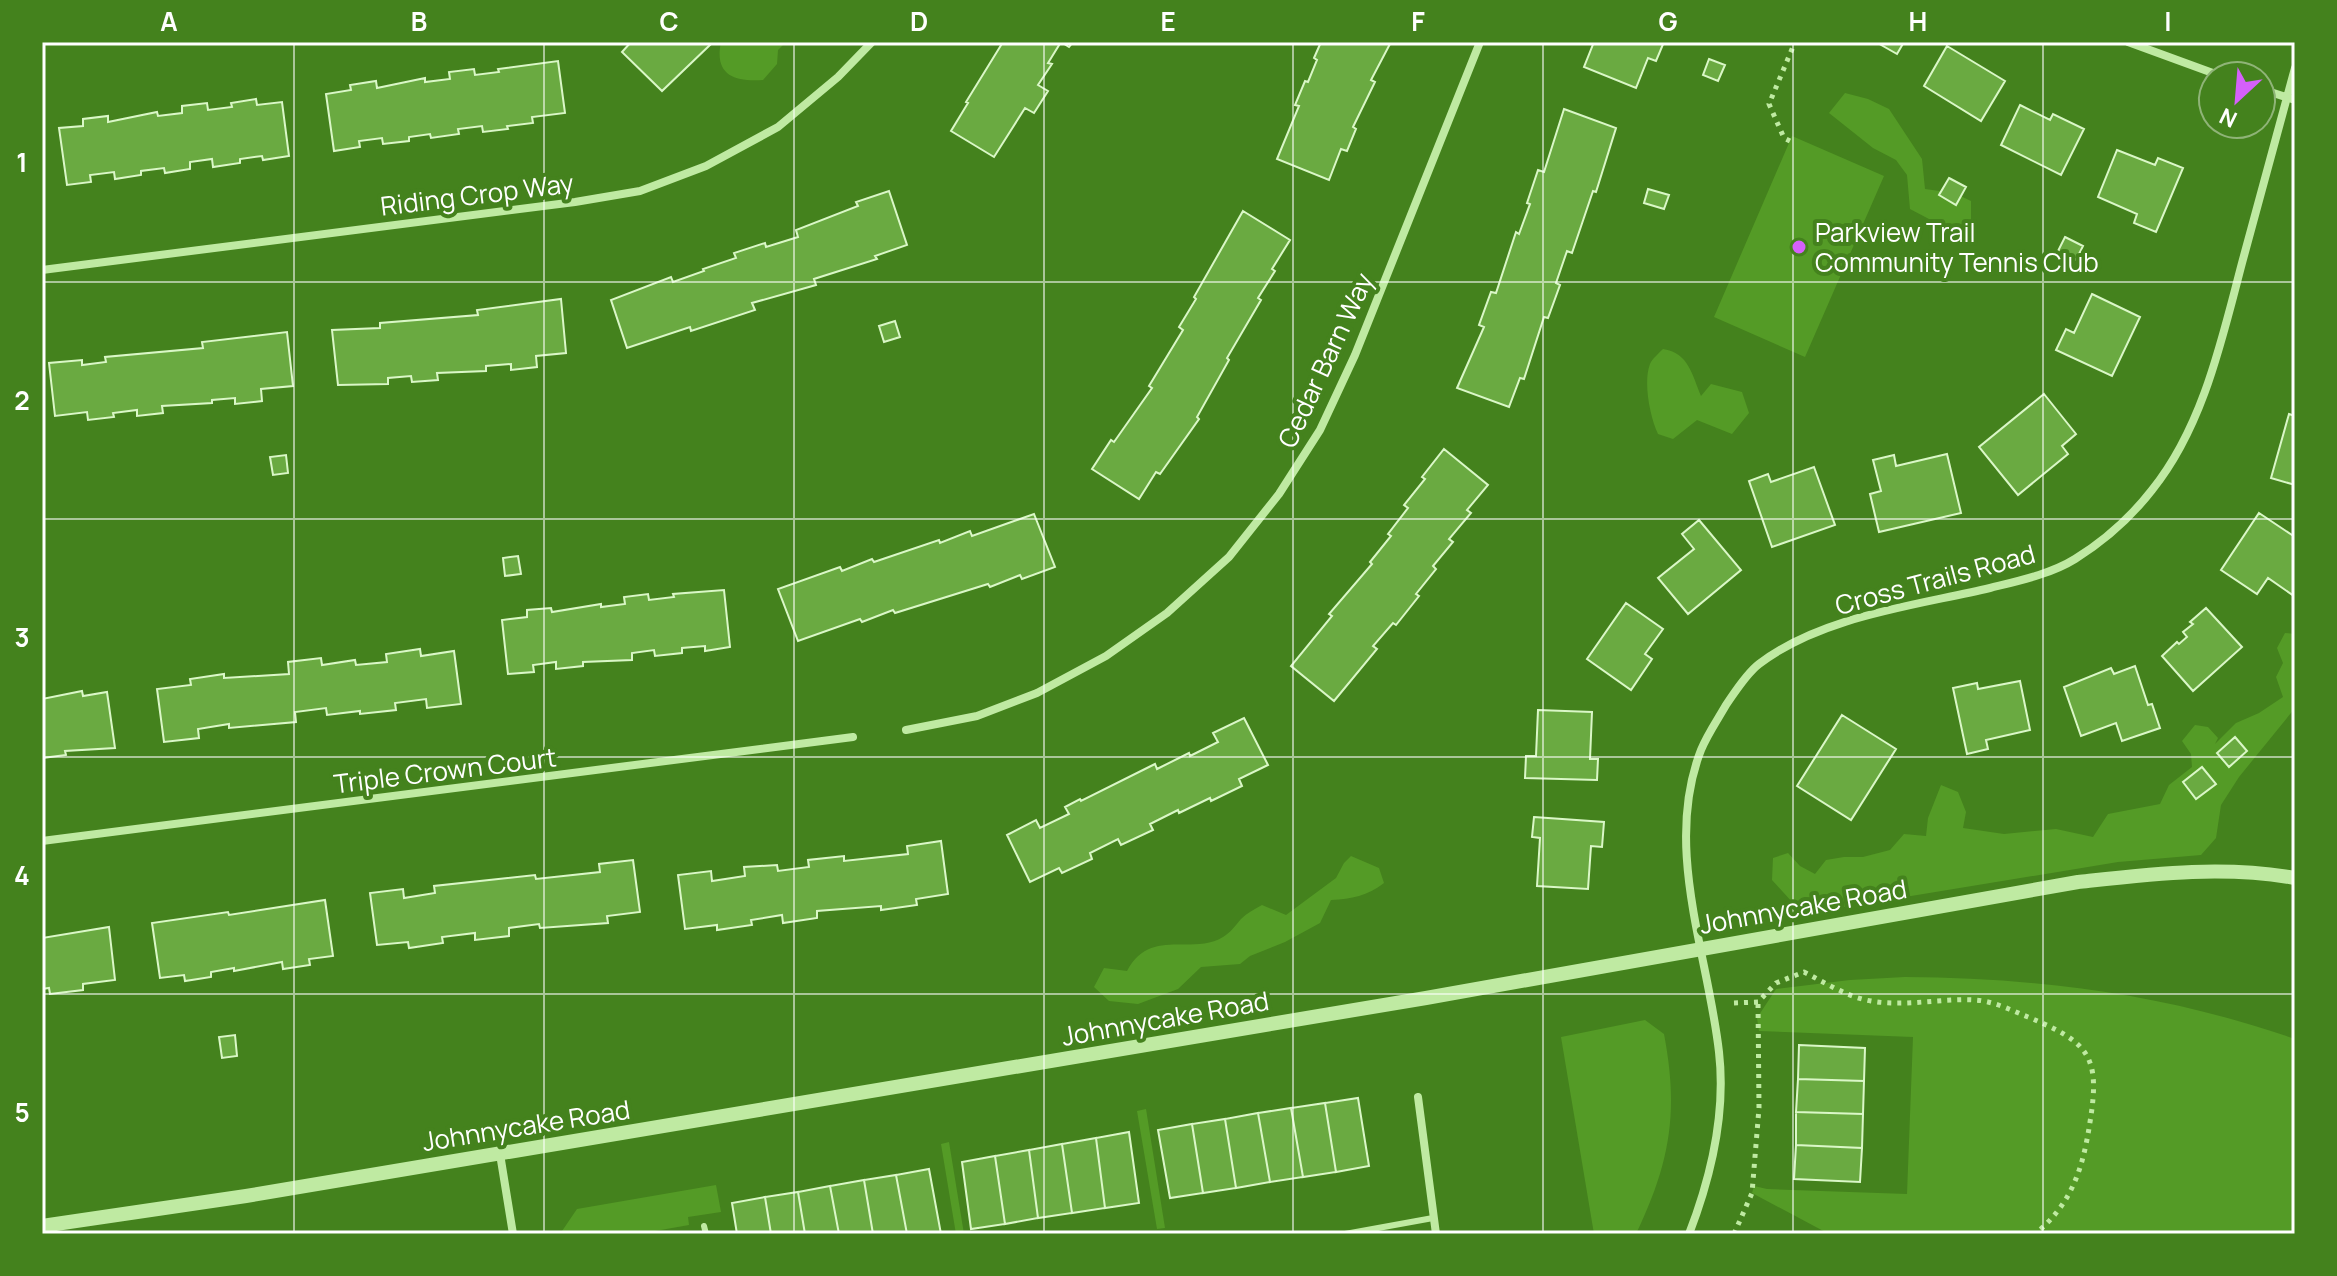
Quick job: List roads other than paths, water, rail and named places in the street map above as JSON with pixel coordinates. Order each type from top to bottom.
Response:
[{"type":"street","name":"Riding Crop Way","points":[[42,270],[640,191],[706,166],[778,127],[838,77],[872,42]]},
{"type":"street","name":"Cedar Barn Way","points":[[906,730],[977,716],[1037,693],[1106,656],[1167,613],[1229,557],[1279,494],[1320,430],[1355,355],[1480,42]]},
{"type":"street","points":[[2128,42],[2197,67]]},
{"type":"street","name":"Cross Trails Road","points":[[1689,1234],[1703,1198],[1715,1144],[1720,1098],[1719,1053],[1700,949],[1685,838],[1689,792],[1701,748],[1728,702],[1756,666],[1806,635],[1852,620],[2017,581],[2072,561],[2114,530],[2153,489],[2182,445],[2219,346],[2291,99],[2295,68]]},
{"type":"street","name":"Triple Crown Court","points":[[42,841],[853,737]]},
{"type":"street","name":"Johnnycake Road","points":[[42,1226],[246,1196],[1410,1001],[2078,882],[2178,871],[2256,871],[2295,878]]},
{"type":"street","points":[[1418,1097],[1436,1234]]},
{"type":"street","points":[[500,1154],[513,1234]]},
{"type":"lane","points":[[1345,1234],[1433,1218]]},
{"type":"place","name":"Parkview Trail Community Tennis Club","points":[[1799,247]]}]
